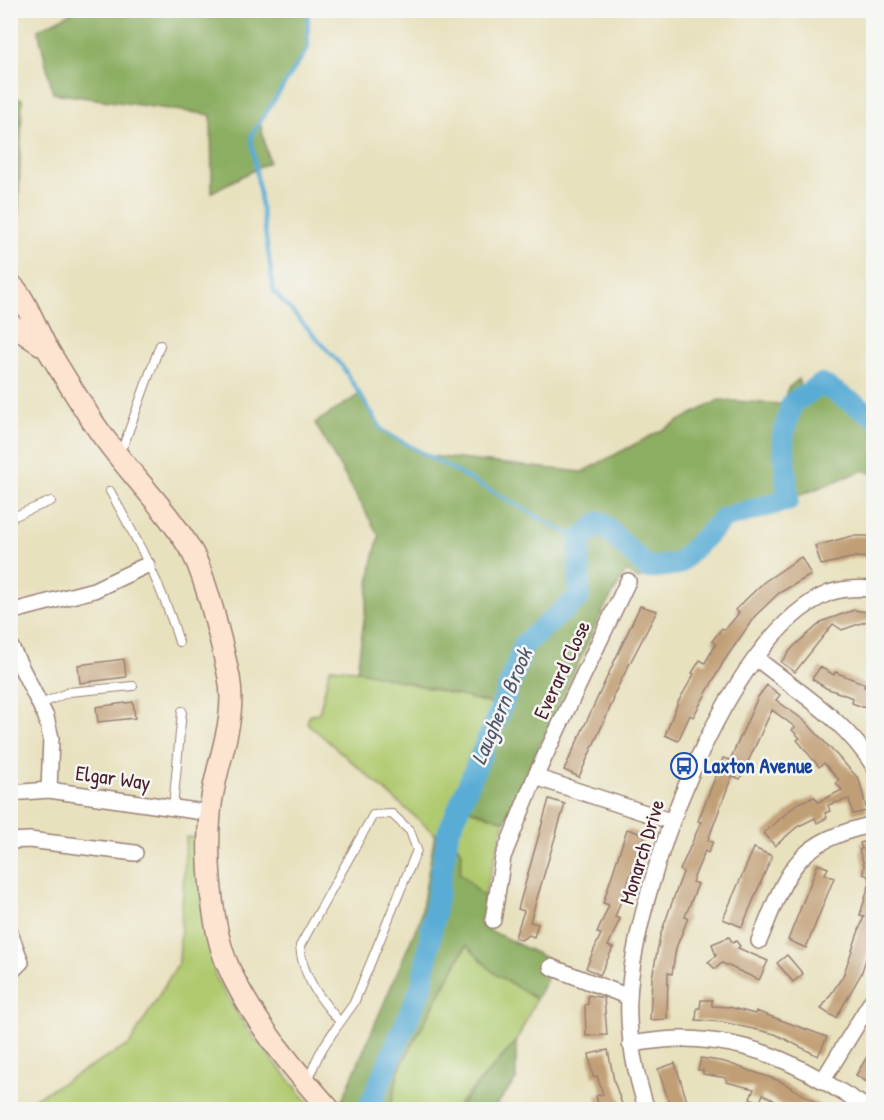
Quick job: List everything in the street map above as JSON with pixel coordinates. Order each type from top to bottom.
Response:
[{"type":"main road","points":[[10,317],[18,310],[15,291]]},
{"type":"main road","points":[[15,291],[46,347],[115,453],[178,530],[194,555],[229,677],[232,703],[230,725],[210,813],[211,883],[227,964],[255,1015],[330,1110]]},
{"type":"main road","points":[[10,324],[46,347]]},
{"type":"street","points":[[10,612],[94,590],[147,565]]},
{"type":"street","name":"Everard Close","points":[[493,920],[503,857],[535,777],[628,581]]},
{"type":"street","name":"Monarch Drive","points":[[647,1110],[636,1077],[630,1044],[629,997],[638,938],[670,821],[711,734],[756,658],[786,621],[807,605],[829,593],[857,588],[873,589]]},
{"type":"street","points":[[11,646],[41,704],[51,738],[49,790]]},
{"type":"street","points":[[756,658],[830,716],[853,738],[873,763]]},
{"type":"street","points":[[535,777],[670,821]]},
{"type":"street","name":"Elgar Way","points":[[10,793],[49,790],[210,813]]},
{"type":"street","points":[[759,940],[788,872],[801,857],[828,838],[873,824]]},
{"type":"street","points":[[10,841],[29,840],[135,853]]},
{"type":"street","points":[[10,933],[21,962],[10,973]]},
{"type":"street","points":[[551,967],[629,997]]},
{"type":"street","points":[[823,1080],[873,997]]},
{"type":"street","points":[[630,1044],[683,1038],[746,1045],[795,1064],[871,1110]]},
{"type":"lane","points":[[115,453],[124,444],[160,345]]},
{"type":"lane","points":[[110,491],[172,616],[179,642]]},
{"type":"lane","points":[[10,518],[51,501]]},
{"type":"lane","points":[[41,704],[69,692],[133,686]]},
{"type":"lane","points":[[173,808],[182,711]]},
{"type":"lane","points":[[308,1085],[315,1058],[354,1003],[417,850],[410,831],[392,814],[373,815],[300,946],[301,960],[315,992],[340,1022]]},
{"type":"green space","points":[[75,11],[308,11],[308,48],[260,122],[269,162],[212,192],[211,115],[53,93],[38,30]]},
{"type":"green space","points":[[11,97],[22,99],[18,222],[11,203]]},
{"type":"green space","points":[[799,379],[800,389],[822,384],[873,416],[873,474],[864,470],[788,500],[724,518],[678,564],[638,579],[626,571],[601,614],[505,821],[461,806],[501,706],[357,670],[372,564],[379,536],[315,423],[360,394],[383,431],[430,456],[582,472],[719,400],[782,404],[788,388]],"holes":[[[480,484],[570,534],[569,534]]]},
{"type":"green space","points":[[330,668],[357,670],[501,706],[461,806],[505,821],[484,897],[460,873],[462,852],[448,833],[435,834],[307,723],[310,714],[319,713]]},
{"type":"green space","points":[[448,833],[462,852],[460,873],[484,897],[483,927],[548,959],[546,981],[536,999],[494,973],[466,945],[399,1069],[390,1109],[338,1110],[420,919],[435,834]]},
{"type":"green space","points":[[186,837],[197,838],[203,908],[215,976],[247,1029],[314,1109],[14,1110],[129,1045],[179,962]]},
{"type":"green space","points":[[467,945],[494,973],[536,999],[516,1042],[454,1109],[390,1110],[399,1069]]},
{"type":"green space","points":[[516,1042],[516,1080],[493,1109],[457,1109]]},
{"type":"building","points":[[852,536],[873,536],[873,558],[855,557],[821,565],[815,546]]},
{"type":"building","points":[[801,557],[811,575],[779,593],[755,616],[724,661],[693,717],[690,715],[678,741],[665,735],[678,702],[694,674],[692,673],[700,660],[705,663],[716,644],[712,641],[722,628],[725,630],[739,613],[735,610],[764,582]]},
{"type":"building","points":[[640,606],[657,611],[612,698],[614,699],[579,777],[564,770]]},
{"type":"building","points":[[854,610],[873,613],[873,619],[842,630],[833,624],[795,672],[781,662],[794,646],[823,621]]},
{"type":"building","points":[[124,659],[126,677],[80,683],[78,665]]},
{"type":"building","points":[[820,667],[834,675],[835,672],[865,684],[864,687],[873,691],[873,711],[852,703],[853,698],[826,688],[812,679]]},
{"type":"building","points":[[767,685],[780,695],[776,700],[805,721],[859,779],[867,811],[853,814],[849,799],[828,805],[830,811],[825,813],[827,818],[817,823],[815,818],[797,827],[775,846],[764,833],[798,803],[815,797],[818,802],[842,790],[836,783],[839,780],[824,763],[819,767],[797,740],[800,738],[792,730],[795,727],[772,710],[740,779],[732,776],[708,840],[713,842],[708,853],[705,851],[692,882],[698,884],[676,948],[672,974],[668,973],[667,1019],[650,1020],[652,978],[660,936],[683,872],[680,870],[701,822],[698,821],[723,758],[730,760],[758,697]]},
{"type":"building","points":[[133,702],[135,718],[98,722],[96,707]]},
{"type":"building","points":[[549,799],[565,804],[530,922],[538,924],[534,937],[529,935],[521,940],[515,937],[524,911],[518,909]]},
{"type":"building","points":[[627,829],[645,835],[615,917],[620,919],[608,946],[613,948],[600,975],[586,968],[601,934],[597,933],[609,905],[603,903]]},
{"type":"building","points":[[873,839],[873,939],[861,974],[836,1018],[821,1009],[843,976],[864,916],[860,915],[870,882],[868,876],[863,874],[864,865],[859,850],[862,849],[860,843]]},
{"type":"building","points":[[754,848],[772,856],[742,927],[723,919]]},
{"type":"building","points":[[818,864],[828,868],[825,874],[834,878],[806,948],[788,940]]},
{"type":"building","points":[[729,937],[733,943],[736,941],[740,946],[738,948],[768,961],[759,980],[722,963],[715,969],[708,962],[716,956],[712,944]]},
{"type":"building","points":[[787,955],[803,974],[793,982],[777,963]]},
{"type":"building","points":[[588,995],[604,998],[607,1035],[586,1036],[585,1005],[588,1004]]},
{"type":"building","points":[[701,1000],[712,1000],[712,1006],[729,1007],[755,1014],[756,1011],[827,1037],[818,1056],[775,1034],[722,1022],[696,1020],[697,1008],[700,1008]]},
{"type":"building","points":[[873,1047],[873,1086],[856,1075]]},
{"type":"building","points":[[608,1050],[614,1081],[624,1110],[600,1110],[596,1096],[603,1094],[597,1076],[593,1077],[589,1054]]},
{"type":"building","points":[[701,1058],[725,1062],[780,1081],[828,1110],[791,1110],[763,1094],[760,1102],[750,1098],[754,1089],[726,1082],[727,1078],[703,1074],[703,1070],[698,1070]]},
{"type":"building","points":[[675,1063],[688,1104],[671,1109],[658,1069]]},
{"type":"waterway","points":[[308,10],[308,48],[251,136],[274,292],[342,366],[383,431],[580,540]]},
{"type":"waterway","name":"Laughern Brook","points":[[366,1110],[422,986],[448,833],[503,703],[524,644],[579,597],[580,540],[600,522],[648,568],[678,564],[724,518],[788,500],[783,436],[792,403],[822,384],[874,416]]},
{"type":"place","name":"Laxton Avenue","points":[[684,766]]}]
